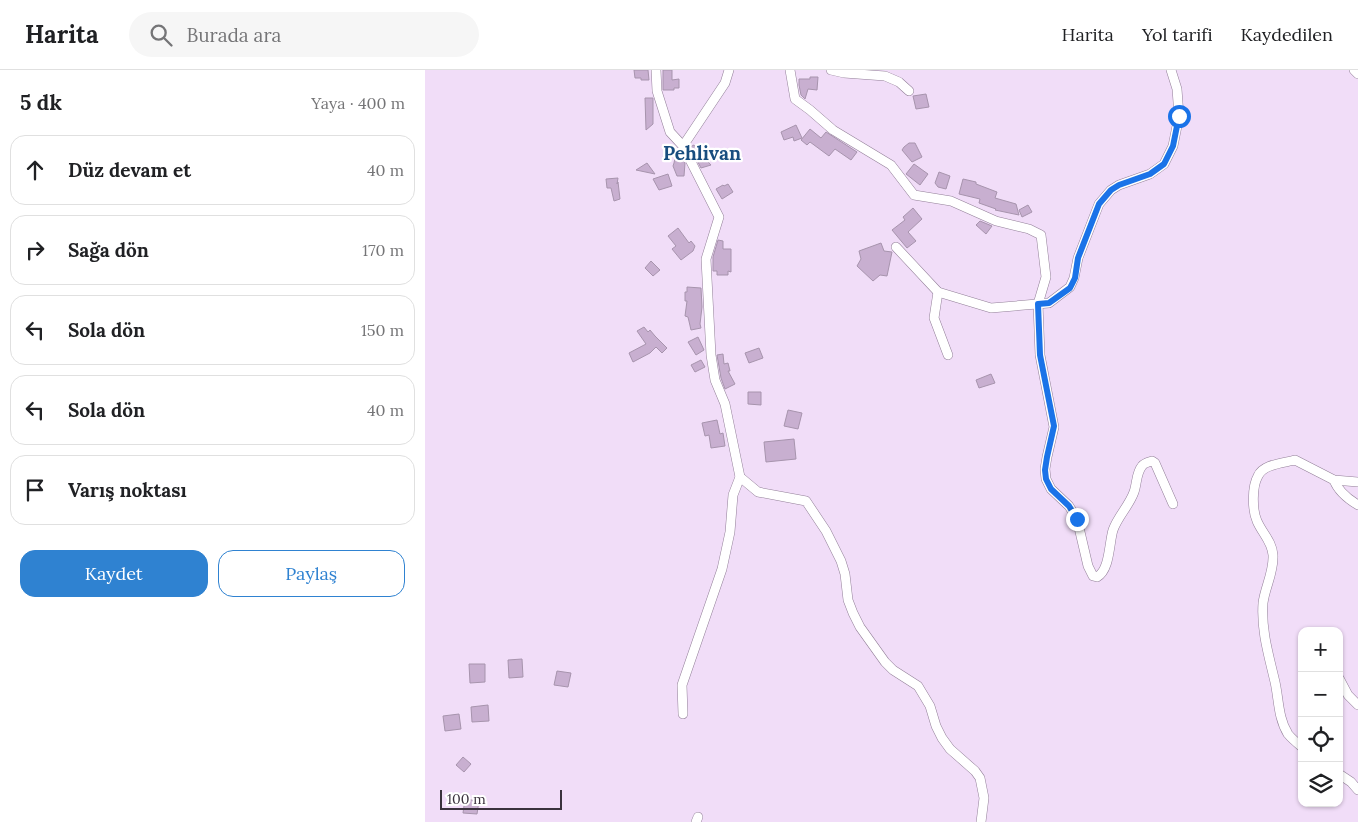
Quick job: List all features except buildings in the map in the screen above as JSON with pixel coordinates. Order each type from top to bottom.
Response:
[{"type":"street","points":[[656,70],[657,91],[670,132],[683,146],[719,217],[706,259],[711,355],[715,380],[725,404],[740,477],[733,495],[730,532],[722,569],[682,684],[683,714]]},
{"type":"street","points":[[683,146],[725,83],[729,70]]},
{"type":"street","points":[[790,70],[795,99],[833,130],[891,165],[914,195],[951,201],[996,221],[1029,229],[1041,235],[1046,277],[1038,304],[1040,355],[1054,426],[1045,470],[1046,479],[1051,489],[1069,506],[1077,519],[1088,566],[1093,576],[1101,575],[1107,562],[1113,529],[1129,505],[1134,492],[1137,474],[1143,465],[1152,461],[1155,463],[1173,504]]},
{"type":"street","points":[[831,70],[844,73],[885,76],[899,82],[909,91]]},
{"type":"street","points":[[896,247],[938,292],[991,308],[1049,303],[1070,288],[1075,278],[1078,258],[1099,204],[1111,190],[1119,185],[1150,174],[1164,164],[1173,146],[1179,116],[1177,89],[1171,70]]},
{"type":"street","points":[[1354,70],[1358,74]]},
{"type":"street","points":[[938,292],[934,318],[948,355]]},
{"type":"street","points":[[1298,743],[1287,733],[1279,713],[1276,684],[1264,639],[1263,602],[1271,571],[1273,554],[1269,540],[1257,521],[1254,509],[1255,485],[1261,471],[1271,466],[1295,460],[1334,480],[1358,482]]},
{"type":"street","points":[[740,477],[758,492],[806,501],[826,530],[841,561],[845,574],[848,600],[861,627],[885,662],[893,670],[918,686],[931,706],[941,738],[950,749],[975,771],[979,778],[984,798],[981,822]]},
{"type":"street","points":[[1334,480],[1337,487],[1358,505]]},
{"type":"street","points":[[1343,686],[1348,695],[1358,705]]},
{"type":"street","points":[[1343,777],[1358,790]]},
{"type":"district","name":"Pehlivan","points":[[702,153]]},
{"type":"route","points":[[1077,519],[1069,506],[1051,489],[1046,479],[1045,470],[1054,426],[1040,355],[1038,304],[1049,303],[1070,288],[1075,278],[1078,258],[1099,204],[1111,190],[1119,185],[1150,174],[1164,164],[1173,146],[1179,116]]}]
